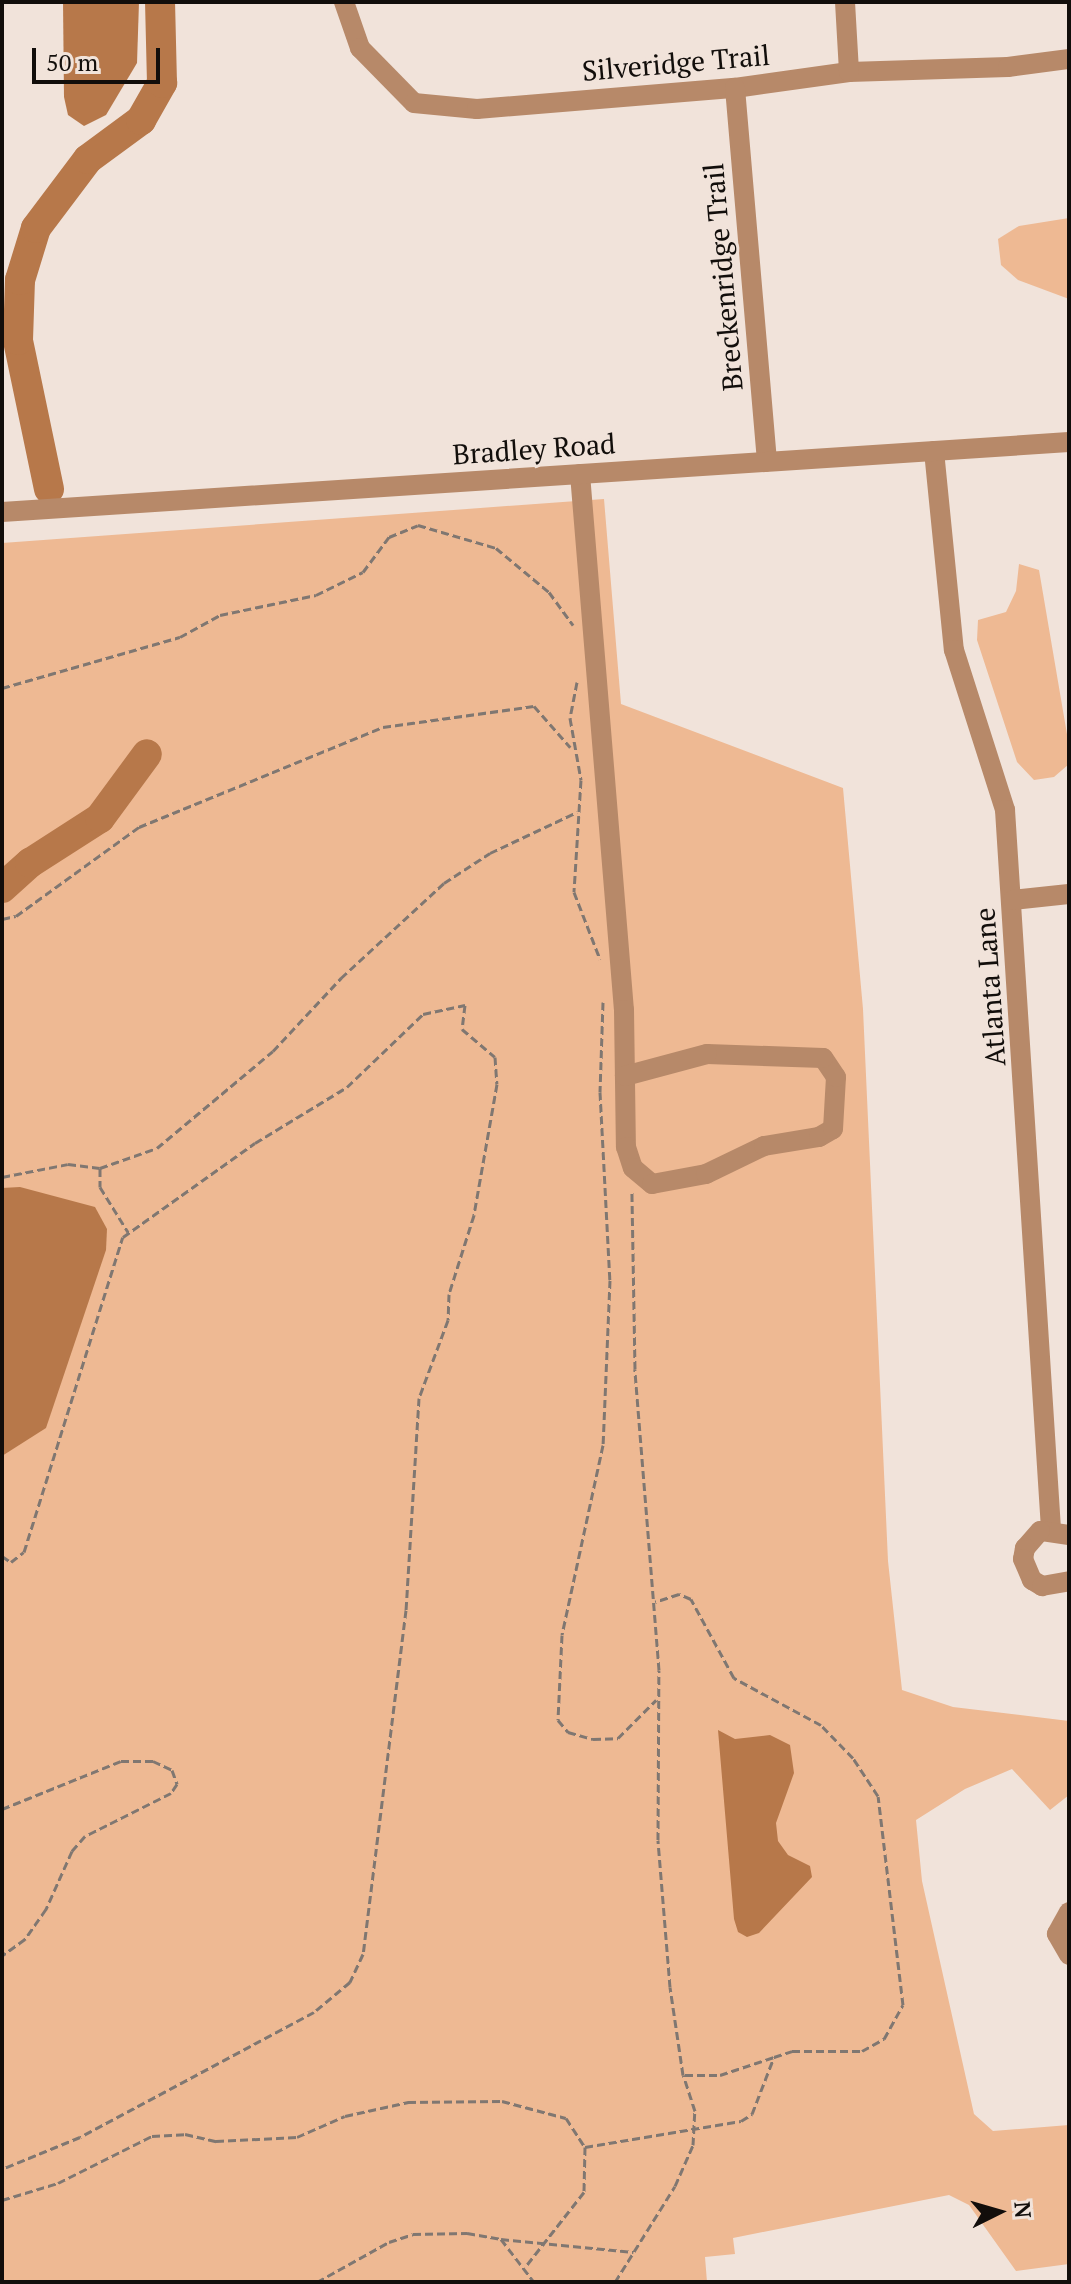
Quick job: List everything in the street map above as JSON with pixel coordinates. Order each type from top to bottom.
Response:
[{"type":"street","name":"Silveridge Trail","points":[[344,2],[360,48],[414,103],[477,109],[735,88],[849,72],[1008,67],[1069,59]]},
{"type":"street","points":[[845,2],[849,72]]},
{"type":"street","name":"Breckenridge Trail","points":[[735,88],[767,462]]},
{"type":"street","name":"Bradley Road","points":[[2,512],[1069,442]]},
{"type":"street","name":"Atlanta Lane","points":[[934,451],[954,650],[1005,810],[1013,900],[1060,1532],[1040,1531],[1025,1548],[1026,1570],[1042,1586],[1069,1581]]},
{"type":"street","points":[[580,474],[625,1076],[626,1147],[633,1168],[652,1184],[706,1174],[764,1146],[819,1137],[833,1129],[836,1077],[823,1058],[793,1053],[707,1054],[625,1076]]},
{"type":"street","points":[[1013,900],[1069,894]]},
{"type":"street","points":[[1069,1912],[1057,1934],[1069,1955]]},
{"type":"path","points":[[2,688],[180,637],[220,615],[316,595],[363,572],[389,537],[418,525],[496,548],[549,592],[576,633]]},
{"type":"path","points":[[580,671],[570,718],[572,751],[581,780],[574,892],[604,973]]},
{"type":"path","points":[[2,919],[16,916],[139,827],[383,727],[534,706],[550,718],[572,751]]},
{"type":"path","points":[[2,1177],[68,1164],[100,1168],[157,1148],[214,1104],[444,883],[490,853],[577,812]]},
{"type":"path","points":[[603,999],[600,1092],[610,1280],[603,1445],[562,1635],[558,1720],[568,1732],[593,1739],[618,1738],[656,1700]]},
{"type":"path","points":[[2,1556],[11,1562],[24,1552],[63,1417],[88,1355],[98,1304],[128,1232],[255,1143],[347,1087],[423,1014],[465,1005],[466,1036],[495,1057],[497,1084],[474,1215],[449,1294],[448,1320],[419,1398],[405,1625],[363,1954],[350,1982],[314,2012],[80,2137],[2,2169]]},
{"type":"path","points":[[100,1168],[100,1187],[128,1232]]},
{"type":"path","points":[[615,2282],[675,2186],[694,2129],[695,2111],[683,2075],[658,1840],[654,1602],[635,1369],[633,1168]]},
{"type":"path","points":[[654,1602],[679,1594],[691,1599],[734,1678],[821,1725],[853,1758],[878,1796],[885,1820],[903,2005],[884,2039],[862,2051],[792,2051],[720,2075],[683,2075]]},
{"type":"path","points":[[2,1809],[121,1761],[153,1761],[172,1770],[177,1784],[171,1793],[85,1836],[72,1851],[46,1909],[25,1939],[2,1956]]},
{"type":"path","points":[[585,2147],[741,2121],[752,2114],[774,2057]]},
{"type":"path","points":[[2,2200],[58,2183],[152,2136],[185,2134],[216,2141],[297,2137],[345,2116],[449,2098],[540,2107],[566,2118],[585,2147],[584,2192],[547,2245],[526,2266]]},
{"type":"path","points":[[317,2282],[413,2234],[467,2233],[547,2245],[633,2252]]},
{"type":"path","points":[[501,2239],[526,2266],[534,2282]]},
{"type":"shaded area","points":[[63,2],[139,2],[137,63],[106,115],[84,126],[68,115],[64,97]]},
{"type":"shaded area","points":[[1069,218],[1069,299],[1018,280],[1001,265],[998,239],[1019,226]]},
{"type":"shaded area","points":[[604,499],[621,704],[843,788],[863,1009],[888,1561],[902,1690],[953,1707],[1069,1721],[1069,1795],[1050,1810],[1012,1769],[965,1789],[916,1820],[922,1881],[974,2114],[993,2131],[1069,2125],[1069,2264],[1016,2271],[969,2205],[949,2195],[733,2238],[735,2254],[705,2257],[707,2282],[2,2282],[2,543]]},
{"type":"shaded area","points":[[1019,564],[1039,570],[1069,746],[1069,764],[1054,777],[1034,780],[1017,762],[977,640],[978,620],[1006,612],[1016,591]]},
{"type":"shaded area","points":[[20,1187],[95,1207],[107,1229],[106,1250],[46,1428],[2,1456],[2,1188]]},
{"type":"shaded area","points":[[718,1730],[735,1739],[770,1735],[790,1745],[794,1773],[776,1823],[778,1841],[788,1855],[810,1866],[812,1877],[759,1933],[747,1937],[738,1932],[734,1919]]},
{"type":"waterway","points":[[49,489],[18,340],[20,280],[36,228],[88,159],[141,120],[162,83],[160,2]]},
{"type":"waterway","points":[[2,888],[30,863],[100,818],[147,754]]}]
